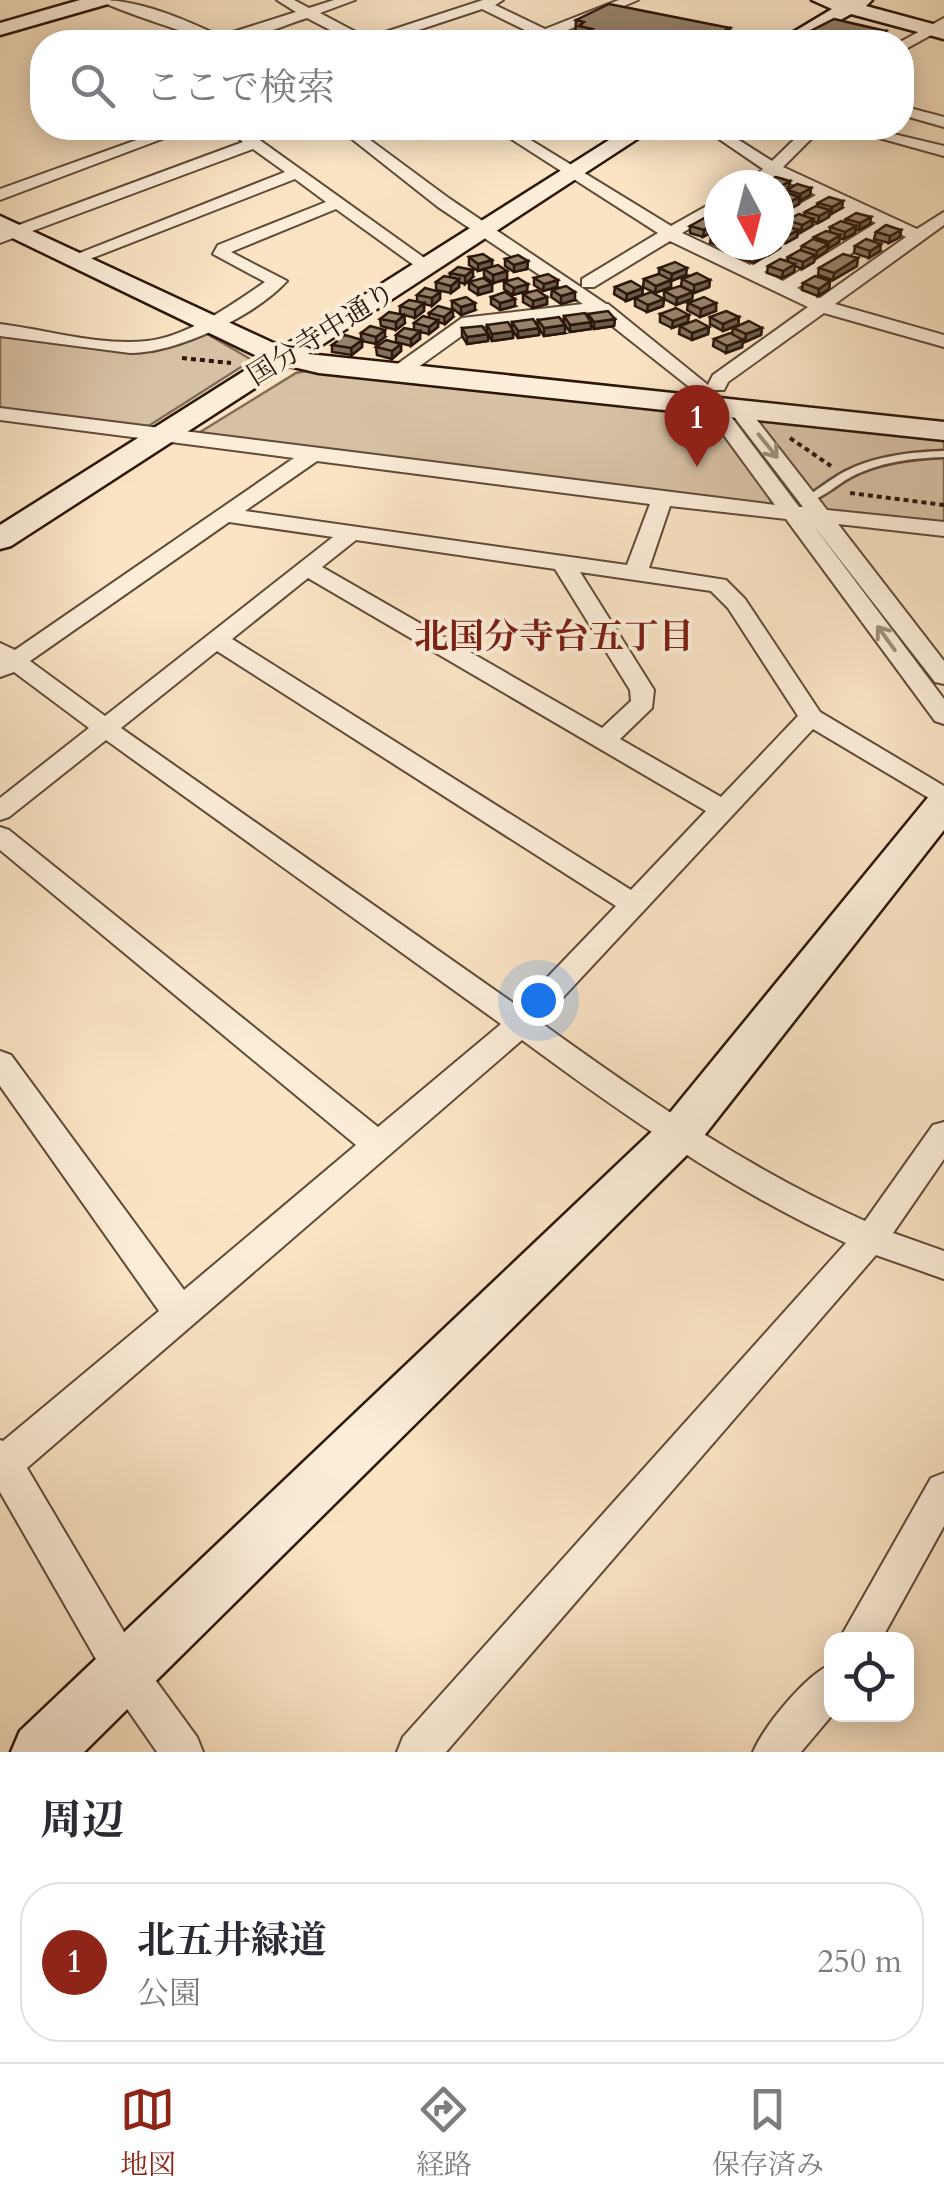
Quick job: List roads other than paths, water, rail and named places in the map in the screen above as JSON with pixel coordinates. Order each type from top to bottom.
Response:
[{"type":"street","points":[[0,29],[99,0],[195,30]]},
{"type":"street","points":[[99,0],[175,30]]},
{"type":"street","points":[[284,0],[344,30]]},
{"type":"street","points":[[255,30],[348,0]]},
{"type":"street","points":[[571,30],[631,0]]},
{"type":"street","points":[[822,0],[855,4],[939,28]]},
{"type":"street","points":[[404,30],[489,2],[537,30]]},
{"type":"street","points":[[808,30],[855,4]]},
{"type":"street","points":[[914,41],[939,28]]},
{"type":"street","points":[[936,120],[944,108]]},
{"type":"street","points":[[0,195],[151,140]]},
{"type":"street","points":[[251,140],[428,267]]},
{"type":"street","points":[[363,140],[489,226],[723,401]]},
{"type":"street","points":[[379,140],[489,226],[588,283],[704,370],[723,401],[944,677]]},
{"type":"street","points":[[519,140],[704,250]]},
{"type":"street","name":"国分寺中通り","points":[[0,539],[280,356],[428,267],[624,140]]},
{"type":"street","points":[[729,140],[776,170],[797,140]]},
{"type":"street","points":[[900,140],[944,151]]},
{"type":"street","points":[[6,231],[255,143]]},
{"type":"street","points":[[76,258],[296,173]]},
{"type":"street","points":[[794,179],[918,236]]},
{"type":"street","points":[[794,214],[827,195]]},
{"type":"street","points":[[0,330],[150,347],[208,323],[278,281],[222,254],[224,248],[337,203]]},
{"type":"street","points":[[751,272],[856,208]]},
{"type":"street","points":[[588,283],[704,213]]},
{"type":"street","points":[[723,401],[720,380],[944,217]]},
{"type":"street","points":[[784,288],[888,223]]},
{"type":"street","points":[[6,231],[76,258],[280,356],[396,374],[723,401],[944,431]]},
{"type":"street","points":[[724,260],[824,306],[944,341]]},
{"type":"street","points":[[396,374],[468,322],[602,308]]},
{"type":"street","points":[[0,312],[44,335]]},
{"type":"street","points":[[4,418],[163,434],[662,499],[809,509],[944,528]]},
{"type":"street","points":[[313,454],[227,516],[5,660],[108,728],[522,1023],[749,1179],[821,1218],[944,1265]]},
{"type":"street","points":[[636,573],[662,499]]},
{"type":"street","points":[[809,509],[944,716]]},
{"type":"street","points":[[42,1752],[680,1133],[944,801],[812,717],[737,604],[718,584],[227,516]]},
{"type":"street","points":[[0,810],[350,534]]},
{"type":"street","points":[[562,563],[642,690],[643,702],[603,740]]},
{"type":"street","points":[[309,570],[722,809]]},
{"type":"street","points":[[218,641],[633,904]]},
{"type":"street","points":[[182,1752],[126,1673],[2,1460],[182,1315],[522,1023],[812,717]]},
{"type":"street","points":[[0,836],[380,1147]]},
{"type":"street","points":[[0,1063],[182,1315]]},
{"type":"street","points":[[418,1752],[872,1238],[944,1134]]},
{"type":"street","points":[[864,1632],[944,1490]]},
{"type":"street","points":[[774,1752],[824,1693]]},
{"type":"lane","points":[[809,509],[846,476],[901,458],[944,454]]},
{"type":"place","name":"北五井緑道","points":[[697,467]]},
{"type":"district","name":"北国分寺台五丁目","points":[[554,636]]}]
